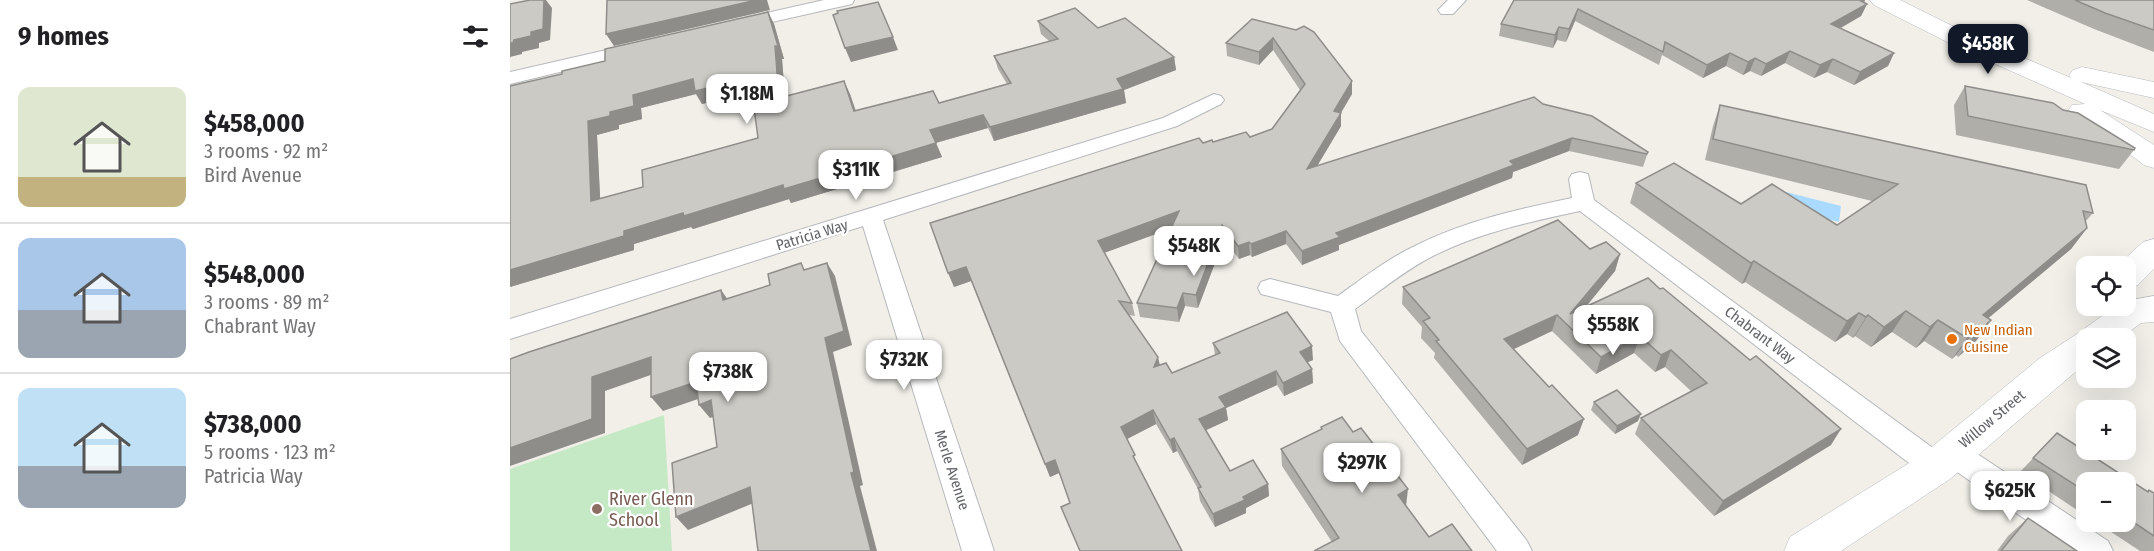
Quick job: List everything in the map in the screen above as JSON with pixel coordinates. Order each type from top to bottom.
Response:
[{"type":"main road","points":[[1882,0],[1964,42],[2125,137],[2154,159]]},
{"type":"main road","points":[[1964,42],[2089,77],[2154,90]]},
{"type":"main road","points":[[1964,42],[2154,124]]},
{"type":"main road","points":[[2092,96],[2154,108]]},
{"type":"main road","points":[[2136,267],[2154,250]]},
{"type":"main road","points":[[2113,328],[2143,311],[2136,297]]},
{"type":"main road","name":"Willow Street","points":[[1806,551],[1943,459],[2076,351]]},
{"type":"street","points":[[725,28],[846,0]]},
{"type":"street","points":[[510,78],[657,44]]},
{"type":"street","name":"Patricia Way","points":[[510,329],[1170,122],[1214,100]]},
{"type":"street","name":"Chabrant Way","points":[[1342,306],[1402,263],[1464,233],[1522,216],[1582,191],[1943,459],[2097,551]]},
{"type":"street","name":"Merle Avenue","points":[[871,217],[978,551]]},
{"type":"street","points":[[1270,288],[1342,306],[1349,334],[1516,551]]},
{"type":"green space","name":"River Glenn School","points":[[664,415],[672,551],[510,551],[510,469]]},
{"type":"water","points":[[1786,192],[1841,206],[1839,222],[1783,208]]},
{"type":"building","points":[[544,0],[543,29],[531,32],[531,36],[510,43],[510,4]]},
{"type":"building","points":[[607,0],[757,0],[606,34]]},
{"type":"building","points":[[1514,0],[1863,0],[1861,1],[1867,4],[1831,24],[1894,53],[1860,72],[1833,59],[1820,65],[1790,51],[1766,64],[1755,58],[1748,62],[1730,53],[1707,65],[1665,42],[1663,52],[1578,9],[1569,29],[1559,27],[1555,35],[1501,24]]},
{"type":"building","points":[[2075,0],[2154,0],[2154,30],[2105,13]]},
{"type":"building","points":[[878,2],[893,37],[845,48],[833,15],[838,13],[837,11]]},
{"type":"building","points":[[1075,8],[1098,28],[1125,18],[1174,57],[1117,79],[1123,89],[990,127],[983,115],[930,130],[936,143],[784,189],[783,185],[684,216],[683,213],[624,231],[624,236],[510,270],[510,86],[605,61],[605,49],[768,12],[778,46],[775,46],[779,98],[844,81],[854,111],[933,91],[939,103],[1011,83],[994,56],[1058,39],[1038,21]],"holes":[[[750,78],[758,138],[642,170],[643,187],[591,201],[588,121],[610,116],[610,112],[634,106],[633,95],[693,79],[695,91]]]},
{"type":"building","points":[[1252,19],[1296,30],[1304,26],[1314,32],[1352,81],[1334,111],[1341,113],[1307,169],[1534,97],[1543,104],[1592,116],[1648,152],[1647,154],[1572,138],[1510,161],[1514,165],[1336,233],[1340,237],[1302,251],[1286,231],[1251,244],[1249,242],[1238,246],[1222,225],[1196,295],[1183,293],[1177,308],[1137,303],[1179,211],[1098,241],[1132,303],[1119,301],[1158,357],[1154,367],[1166,363],[1172,373],[1220,353],[1213,343],[1287,312],[1312,346],[1300,352],[1312,369],[1283,383],[1276,371],[1219,397],[1226,407],[1199,419],[1230,471],[1253,460],[1268,484],[1243,497],[1245,500],[1213,514],[1174,438],[1170,440],[1153,410],[1121,427],[1135,455],[1133,456],[1182,551],[1080,551],[1061,507],[1070,503],[1055,460],[1045,464],[966,267],[948,273],[930,223],[1199,138],[1203,143],[1212,140],[1213,142],[1246,132],[1250,137],[1272,129],[1305,84],[1273,38],[1259,52],[1226,43]]},
{"type":"building","points":[[1965,86],[2053,103],[2063,110],[2078,113],[2135,148],[2134,150],[1968,116]]},
{"type":"building","points":[[1720,105],[2086,185],[2093,213],[2083,211],[2087,228],[1983,315],[1991,320],[1974,336],[1967,338],[1938,320],[1930,327],[1906,311],[1884,327],[1868,315],[1866,317],[1859,313],[1847,321],[1754,261],[1751,263],[1636,183],[1674,163],[1741,204],[1772,184],[1837,225],[1898,184],[1713,139]]},
{"type":"building","points":[[1558,220],[1590,249],[1606,242],[1620,254],[1570,314],[1648,278],[1750,360],[1756,356],[1841,429],[1723,501],[1641,418],[1707,383],[1671,350],[1661,355],[1640,336],[1601,357],[1557,315],[1504,339],[1549,387],[1552,385],[1584,419],[1527,449],[1436,341],[1439,340],[1423,321],[1430,318],[1403,287]]},
{"type":"building","points":[[801,263],[804,270],[827,263],[844,331],[825,338],[854,472],[851,473],[871,551],[758,551],[750,487],[676,517],[672,463],[717,447],[711,400],[699,405],[696,382],[651,397],[651,357],[592,377],[592,419],[510,448],[510,359],[721,290],[723,300],[770,285],[768,274]]},
{"type":"building","points":[[1617,390],[1641,414],[1617,426],[1594,402]]},
{"type":"building","points":[[1342,417],[1353,432],[1361,428],[1408,489],[1398,495],[1429,537],[1452,524],[1472,551],[1314,551],[1339,538],[1281,449]]},
{"type":"building","points":[[2057,433],[2076,445],[2076,460],[2099,460],[2117,472],[2076,472],[2076,486],[2033,458]]},
{"type":"building","points":[[2136,484],[2154,493],[2154,536],[2136,524]]},
{"type":"building","points":[[2028,518],[2077,551],[2001,551]]},
{"type":"place","name":"New Indian Cuisine","points":[[1952,339]]},
{"type":"place","name":"River Glenn School","points":[[597,509]]}]
